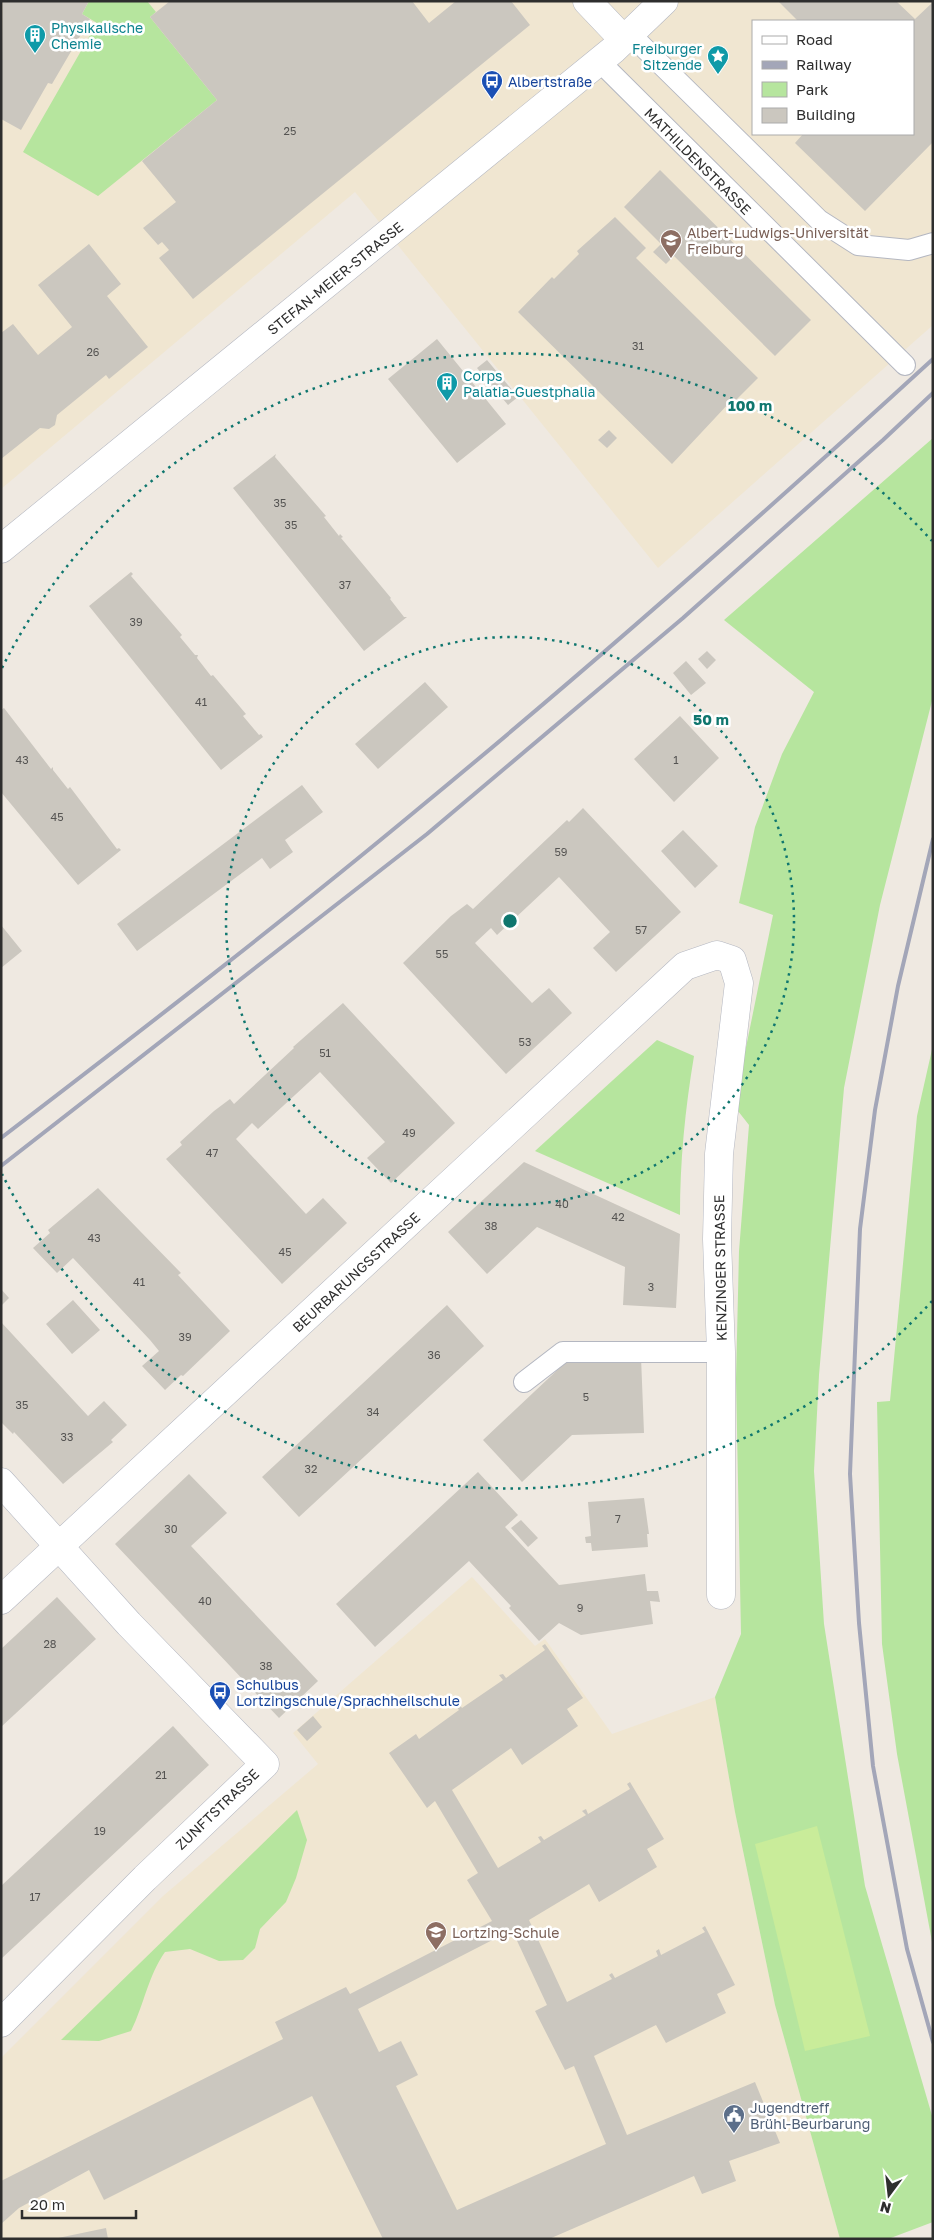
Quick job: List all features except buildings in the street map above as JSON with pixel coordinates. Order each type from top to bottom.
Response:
[{"type":"street","points":[[587,1],[627,37]]},
{"type":"street","name":"STEFAN-MEIER-STRASSE","points":[[1,549],[599,62],[664,1]]},
{"type":"street","name":"KENZINGER STRASSE","points":[[717,955],[732,960],[739,983],[719,1154],[717,1239],[721,1352],[721,1596]]},
{"type":"street","name":"BEURBARUNGSSTRASSE","points":[[1,1600],[495,1140],[685,966],[717,955]]},
{"type":"street","points":[[1,1482],[60,1546]]},
{"type":"street","name":"ZUNFTSTRASSE","points":[[1,2023],[145,1878],[265,1764],[129,1624],[60,1546]]},
{"type":"lane","points":[[627,37],[819,220],[858,245],[909,250],[933,243]]},
{"type":"lane","name":"MATHILDENSTRASSE","points":[[599,62],[905,365]]},
{"type":"lane","points":[[524,1382],[563,1352],[721,1352]]},
{"type":"shaded area","name":"Albert-Ludwigs-Universität Freiburg","points":[[1,1],[933,1],[933,325],[658,568],[355,192],[1,489]]},
{"type":"shaded area","name":"Lortzing-Schule","points":[[472,1577],[535,1646],[545,1639],[612,1734],[715,1697],[735,1812],[775,2005],[840,2239],[1,2239],[1,2058],[163,1896],[318,1764],[293,1733]]},
{"type":"green space","points":[[89,1],[147,1],[156,12],[150,17],[217,100],[98,196],[23,152],[97,23],[82,14]]},
{"type":"green space","points":[[933,438],[933,697],[880,905],[844,1088],[819,1375],[814,1471],[824,1624],[865,1886],[933,2119],[933,2222],[888,2239],[840,2239],[775,2005],[735,1812],[715,1697],[741,1634],[736,1379],[739,1251],[749,1125],[738,1111],[744,1057],[773,915],[739,903],[755,827],[782,754],[814,692],[724,620]]},
{"type":"green space","points":[[657,1040],[694,1056],[684,1136],[680,1215],[535,1151]]},
{"type":"green space","points":[[933,1045],[933,1947],[897,1754],[882,1644],[877,1402],[890,1401],[917,1116]]},
{"type":"green space","points":[[297,1810],[307,1840],[296,1878],[286,1902],[260,1929],[255,1948],[243,1960],[219,1961],[190,1949],[165,1952],[154,1971],[131,2031],[99,2041],[61,2040]]},
{"type":"green space","points":[[817,1826],[870,2036],[805,2051],[755,1844]]},
{"type":"railway","points":[[1,1138],[263,934],[484,754],[678,587],[933,359]]},
{"type":"railway","points":[[1,1166],[427,834],[683,618],[933,393]]},
{"type":"railway","points":[[933,839],[898,986],[875,1110],[860,1229],[850,1474],[859,1623],[873,1766],[907,1949],[933,2042]]},
{"type":"place","name":"Physikalische Chemie","points":[[35,54]]},
{"type":"place","name":"Freiburger Sitzende","points":[[718,75]]},
{"type":"place","name":"Albertstraße","points":[[492,100]]},
{"type":"place","name":"Albert-Ludwigs-Universität Freiburg","points":[[671,259]]},
{"type":"place","name":"Corps Palatia-Guestphalia","points":[[447,402]]},
{"type":"place","name":"Schulbus Lortzingschule/Sprachheilschule","points":[[220,1711]]},
{"type":"place","name":"Lortzing-Schule","points":[[436,1951]]},
{"type":"place","name":"Jugendtreff Brühl-Beurbarung","points":[[734,2134]]}]
